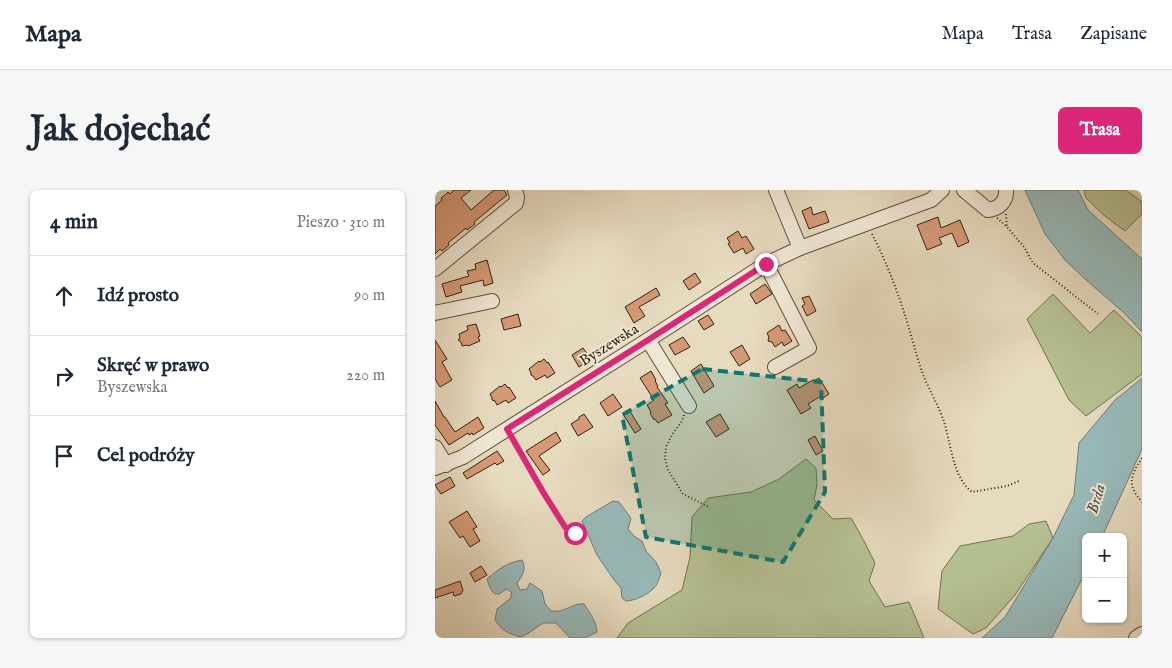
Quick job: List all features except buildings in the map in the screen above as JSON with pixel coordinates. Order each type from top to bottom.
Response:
[{"type":"street","points":[[435,269],[516,203],[515,190]]},
{"type":"street","points":[[776,190],[800,248]]},
{"type":"street","name":"Byszewska","points":[[441,466],[463,457],[766,264],[800,248],[931,200],[942,190]]},
{"type":"street","points":[[964,190],[988,210],[991,210],[1005,200],[1006,190]]},
{"type":"street","points":[[766,264],[809,348],[775,367]]},
{"type":"street","points":[[435,313],[492,301]]},
{"type":"street","points":[[648,340],[688,404]]},
{"type":"street","points":[[435,446],[441,466]]},
{"type":"street","points":[[1136,638],[1142,634]]},
{"type":"path","points":[[988,210],[1007,227],[1024,247],[1033,263],[1098,314]]},
{"type":"path","points":[[867,223],[886,263],[904,312],[924,376],[943,420],[962,482],[972,492],[1007,486],[1019,481]]},
{"type":"path","points":[[688,404],[682,422],[672,434],[666,447],[665,458],[668,470],[683,494],[709,507]]},
{"type":"path","points":[[507,429],[565,527],[575,533]]},
{"type":"path","points":[[1142,458],[1131,481],[1132,487],[1142,502]]},
{"type":"highlighted area","points":[[702,369],[821,382],[825,492],[783,562],[646,537],[622,415]]},
{"type":"green space","points":[[1084,190],[1126,190],[1142,202],[1142,214],[1125,231],[1106,217],[1086,198]]},
{"type":"green space","points":[[1053,294],[1090,333],[1114,310],[1142,337],[1142,374],[1086,416],[1069,400],[1027,319]]},
{"type":"green space","points":[[806,459],[816,468],[817,485],[814,500],[833,519],[851,518],[875,563],[869,581],[885,607],[909,602],[924,638],[617,638],[628,623],[682,590],[690,557],[692,517],[708,498],[751,492],[779,479]]},
{"type":"green space","points":[[1046,521],[1053,538],[1015,595],[986,628],[973,634],[938,609],[942,571],[960,546],[1013,536],[1029,524]]},
{"type":"water","points":[[1025,190],[1078,190],[1088,210],[1142,259],[1142,332],[1123,312],[1065,260],[1045,234]]},
{"type":"water","name":"Brda","points":[[1142,378],[1142,449],[1104,533],[1082,533],[1082,579],[1052,638],[982,638],[1005,617],[1053,538],[1074,495],[1079,443],[1115,400]]},
{"type":"water","points":[[613,501],[619,502],[631,518],[628,529],[635,537],[642,541],[646,551],[656,562],[661,573],[655,587],[640,597],[629,601],[622,598],[621,588],[597,555],[582,521]]},
{"type":"water","points":[[522,560],[524,569],[517,583],[520,590],[527,589],[530,583],[542,591],[545,604],[551,611],[561,611],[575,605],[584,604],[594,621],[597,632],[585,638],[570,638],[556,623],[543,623],[520,637],[500,627],[495,620],[497,609],[511,598],[511,592],[507,589],[499,594],[495,594],[487,579],[503,567]]},
{"type":"route","points":[[575,533],[565,527],[507,429],[766,264]]}]
